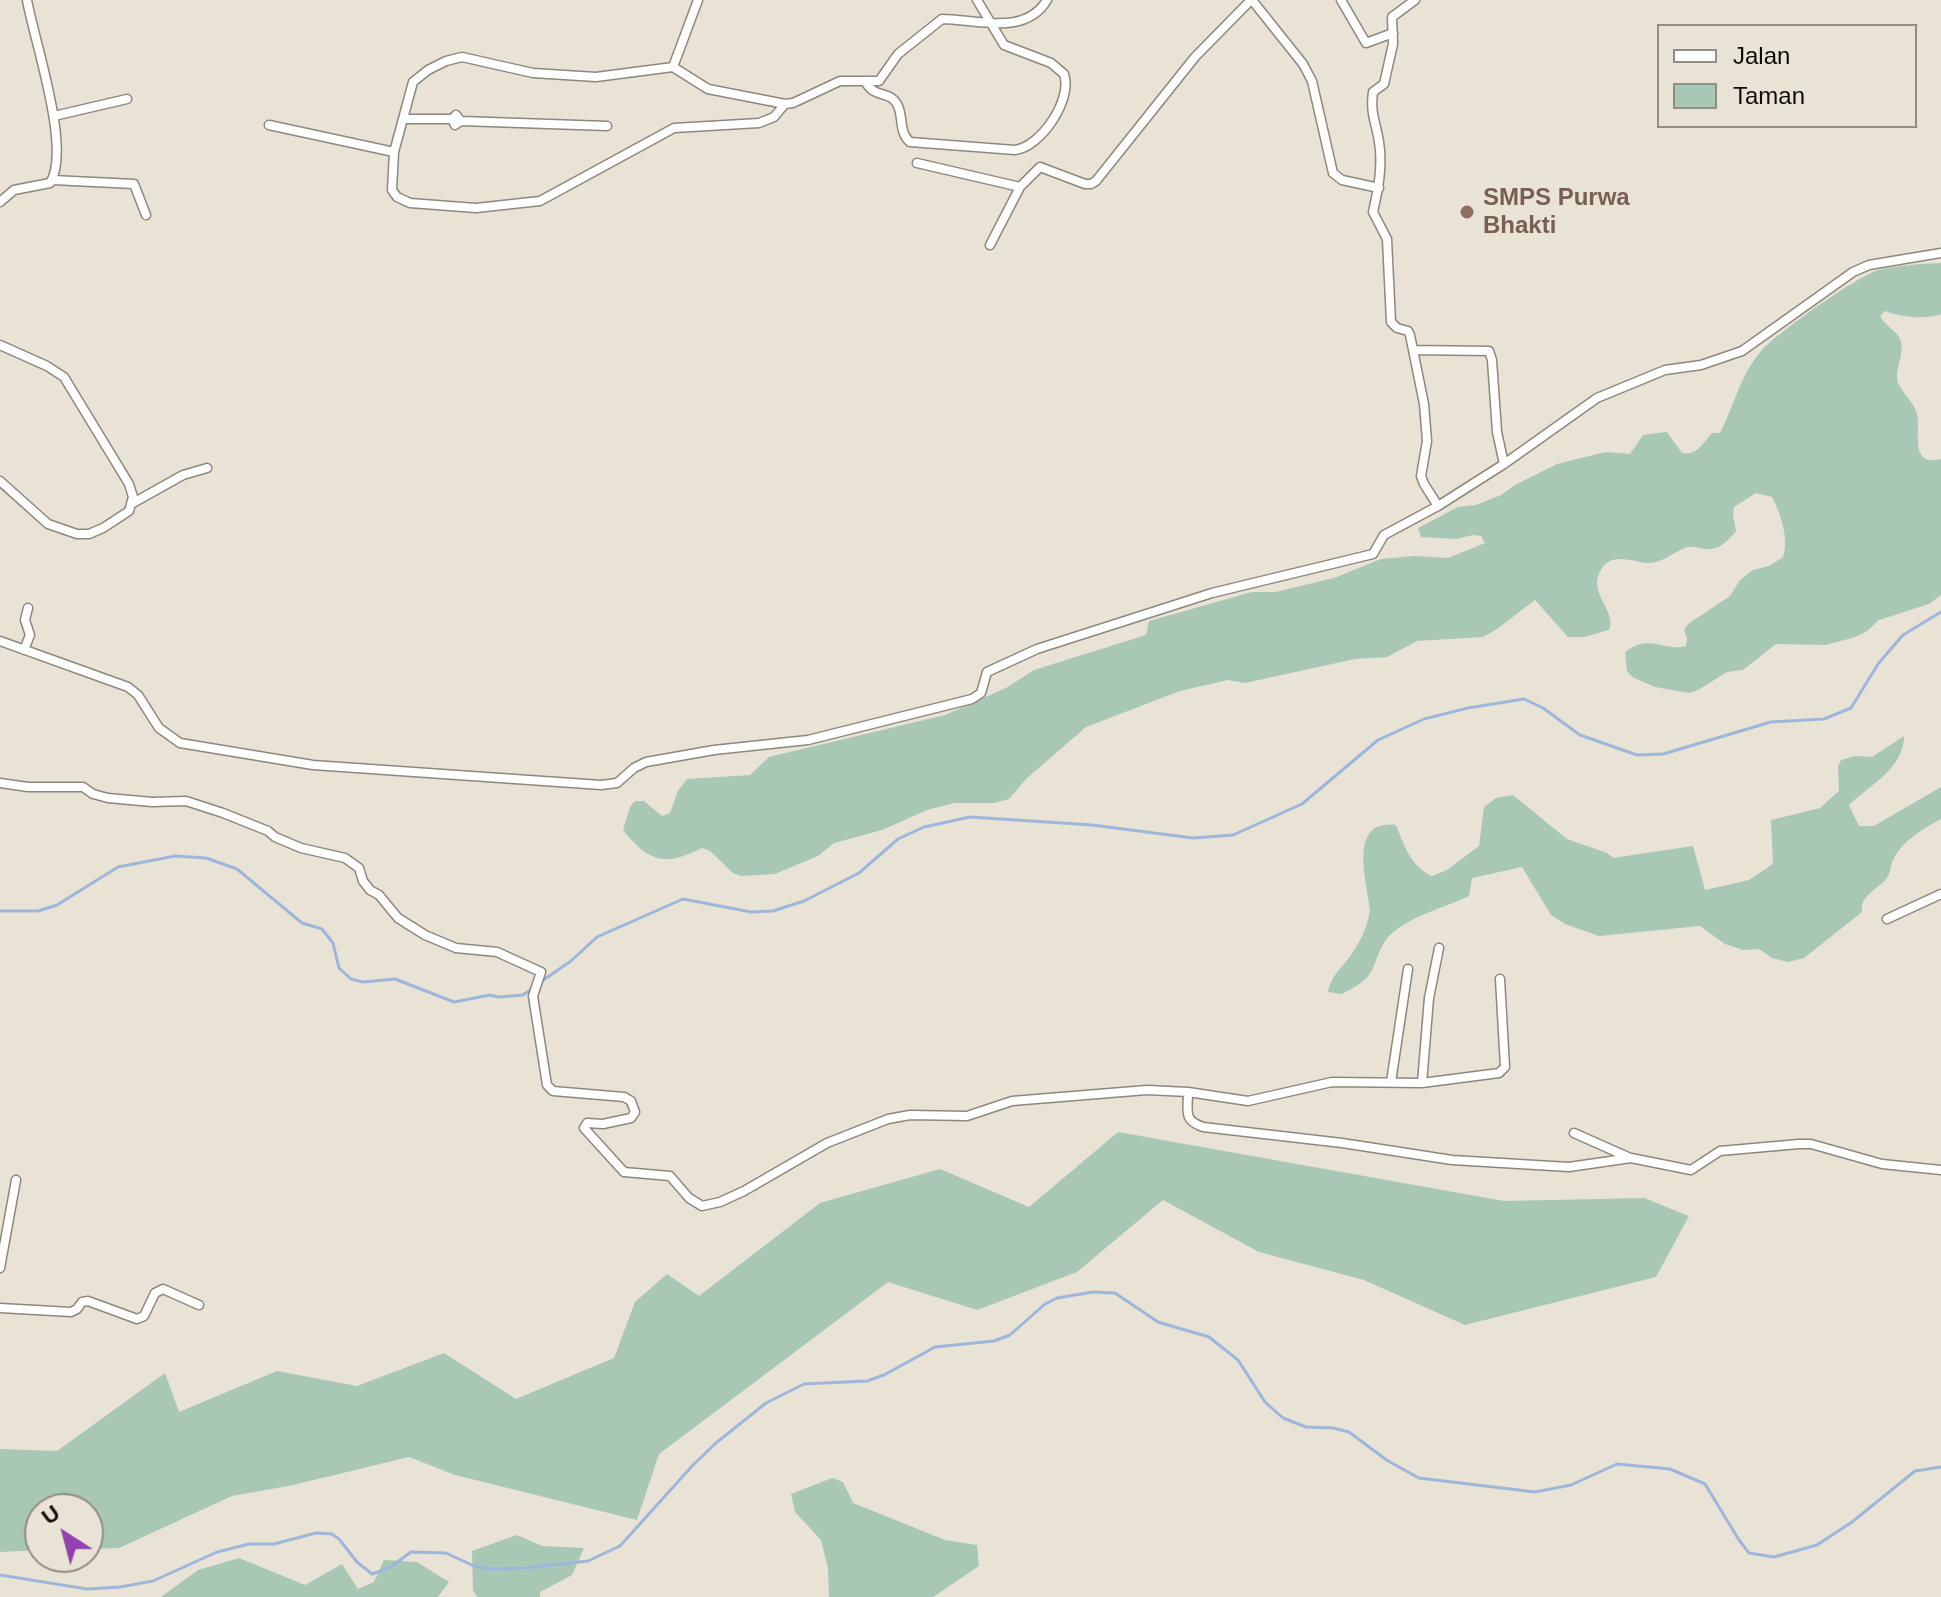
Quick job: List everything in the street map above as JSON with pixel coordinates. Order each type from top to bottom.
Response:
[{"type":"street","points":[[0,202],[14,190],[45,186],[53,180],[57,168],[54,116],[27,0]]},
{"type":"street","points":[[673,67],[698,0]]},
{"type":"street","points":[[865,81],[872,92],[893,98],[903,134],[910,142],[1024,149],[1042,135],[1066,95],[1066,79],[1060,69],[1051,63],[1004,45],[977,0]]},
{"type":"street","points":[[785,104],[774,117],[759,123],[674,128],[540,201],[476,208],[410,203],[401,200],[392,190],[394,152],[413,82],[446,61],[462,57],[533,73],[596,77],[673,67],[708,89],[785,104],[840,81],[879,81],[898,54],[942,19],[993,24],[1025,19],[1047,0]]},
{"type":"street","points":[[990,245],[1020,187],[1040,167],[1085,184],[1096,181],[1195,57],[1252,0],[1303,64],[1312,81],[1333,173],[1342,180],[1379,188]]},
{"type":"street","points":[[1341,0],[1366,43],[1393,33]]},
{"type":"street","points":[[1415,0],[1392,17],[1393,44],[1384,84],[1374,90],[1371,107],[1379,143],[1379,188],[1373,212],[1387,239],[1391,322],[1397,328],[1408,331],[1424,404],[1427,441],[1421,476],[1438,506]]},
{"type":"street","points":[[54,116],[127,99]]},
{"type":"street","points":[[403,119],[607,126]]},
{"type":"street","points":[[269,125],[394,152]]},
{"type":"street","points":[[917,163],[1020,187]]},
{"type":"street","points":[[53,180],[134,184],[146,215]]},
{"type":"street","points":[[0,641],[128,687],[138,695],[159,728],[180,743],[313,765],[610,785],[646,762],[714,750],[808,740],[976,698],[983,690],[987,672],[1022,655],[1212,593],[1372,554],[1382,536],[1438,506],[1504,464],[1609,391],[1665,370],[1720,360],[1751,346],[1853,272],[1869,265],[1941,253]]},
{"type":"street","points":[[0,345],[64,377],[129,484],[133,503]]},
{"type":"street","points":[[1413,350],[1489,351],[1497,432],[1504,464]]},
{"type":"street","points":[[0,481],[48,524],[77,534],[89,534],[118,520],[133,503],[183,475],[207,468]]},
{"type":"street","points":[[24,650],[30,635],[25,620],[28,608]]},
{"type":"street","points":[[0,783],[28,787],[76,786],[108,798],[186,801],[223,813],[301,848],[345,858],[359,868],[370,890],[379,895],[400,920],[425,935],[456,948],[497,952],[541,972],[533,996],[547,1085],[553,1091],[624,1097],[631,1101],[635,1112],[631,1118],[603,1124],[587,1123],[584,1128],[587,1134],[624,1172],[670,1176],[689,1198],[702,1206],[744,1191],[827,1143],[888,1119],[910,1115],[967,1116],[1012,1101],[1147,1090],[1188,1092],[1248,1101],[1318,1084],[1422,1083],[1499,1073],[1503,1070],[1500,979]]},
{"type":"street","points":[[1887,919],[1941,894]]},
{"type":"street","points":[[1422,1083],[1429,998],[1439,948]]},
{"type":"street","points":[[1391,1082],[1408,969]]},
{"type":"street","points":[[1188,1092],[1188,1117],[1192,1123],[1203,1127],[1342,1143],[1452,1160],[1569,1167],[1631,1158]]},
{"type":"street","points":[[1574,1133],[1631,1158],[1691,1170],[1720,1151],[1811,1144],[1882,1164],[1941,1170]]},
{"type":"street","points":[[0,1268],[16,1180]]},
{"type":"street","points":[[0,1308],[71,1312],[82,1302],[88,1301],[141,1318],[155,1293],[163,1289],[199,1305]]},
{"type":"green space","points":[[1941,263],[1941,314],[1913,317],[1885,311],[1880,316],[1901,343],[1898,382],[1917,414],[1920,453],[1927,460],[1941,459],[1941,595],[1929,604],[1879,620],[1866,632],[1826,645],[1776,644],[1743,670],[1727,672],[1689,693],[1655,687],[1632,677],[1627,671],[1625,652],[1649,643],[1686,646],[1684,630],[1688,624],[1730,596],[1740,580],[1753,570],[1769,566],[1783,557],[1785,535],[1775,504],[1772,497],[1756,493],[1734,507],[1736,531],[1719,547],[1688,547],[1648,563],[1617,559],[1607,563],[1602,568],[1597,585],[1609,615],[1609,630],[1584,637],[1568,637],[1535,600],[1483,637],[1417,641],[1387,657],[1355,659],[1245,683],[1228,680],[1180,691],[1086,727],[1026,779],[1009,799],[994,803],[954,803],[927,810],[882,830],[834,843],[818,856],[775,874],[741,876],[702,848],[678,858],[658,858],[641,849],[623,830],[635,801],[644,801],[662,816],[670,813],[678,791],[687,779],[750,775],[769,757],[945,715],[1006,688],[1034,670],[1146,635],[1149,621],[1252,592],[1275,592],[1334,578],[1381,559],[1414,556],[1448,558],[1485,543],[1481,536],[1473,535],[1457,539],[1421,537],[1418,528],[1458,507],[1476,505],[1501,495],[1557,464],[1606,452],[1630,454],[1643,435],[1667,432],[1682,453],[1696,451],[1712,433],[1720,433],[1755,359],[1784,331],[1869,274],[1894,267]]},
{"type":"green space","points":[[1904,736],[1892,767],[1849,805],[1859,826],[1874,826],[1941,787],[1941,819],[1907,841],[1893,860],[1887,878],[1864,901],[1862,912],[1804,958],[1788,962],[1772,958],[1759,949],[1743,950],[1725,944],[1700,926],[1599,936],[1565,924],[1551,915],[1522,867],[1472,878],[1469,896],[1417,918],[1389,936],[1363,981],[1342,994],[1328,992],[1367,925],[1370,910],[1364,869],[1365,842],[1371,832],[1381,826],[1396,825],[1413,861],[1432,876],[1447,870],[1479,846],[1484,807],[1496,798],[1513,795],[1567,839],[1613,858],[1693,846],[1705,890],[1749,880],[1773,864],[1771,820],[1820,808],[1839,791],[1838,767],[1841,760],[1856,756],[1872,757]]},
{"type":"green space","points":[[1118,1132],[1504,1201],[1644,1198],[1689,1216],[1656,1277],[1465,1325],[1364,1280],[1259,1252],[1163,1200],[1077,1272],[977,1310],[888,1282],[659,1454],[637,1520],[455,1475],[409,1457],[232,1496],[119,1548],[104,1548],[104,1493],[24,1493],[24,1551],[0,1552],[0,1449],[57,1451],[165,1373],[179,1412],[277,1371],[357,1386],[444,1353],[516,1399],[614,1358],[635,1302],[667,1274],[699,1296],[820,1203],[940,1169],[1029,1207]]},
{"type":"green space","points":[[832,1478],[843,1482],[853,1503],[945,1540],[977,1545],[979,1566],[933,1597],[829,1597],[828,1568],[821,1540],[795,1512],[791,1494]]},
{"type":"green space","points":[[517,1535],[542,1546],[584,1548],[572,1575],[540,1592],[540,1597],[477,1597],[473,1590],[472,1551]]},
{"type":"green space","points":[[239,1558],[305,1585],[342,1564],[358,1589],[374,1582],[384,1560],[417,1562],[449,1582],[438,1597],[161,1597],[198,1570]]},
{"type":"waterway","points":[[539,983],[571,961],[597,937],[683,899],[751,912],[773,911],[804,901],[859,873],[898,839],[924,827],[970,817],[1092,825],[1193,838],[1233,835],[1302,804],[1378,740],[1424,719],[1468,708],[1524,699],[1543,708],[1580,735],[1637,755],[1663,754],[1771,722],[1824,719],[1851,708],[1878,664],[1903,635],[1941,612]]},
{"type":"waterway","points":[[0,911],[38,911],[57,905],[118,867],[175,856],[206,858],[237,869],[302,923],[322,929],[333,943],[339,968],[351,979],[363,982],[395,979],[454,1002],[490,995],[523,995],[533,988]]},
{"type":"waterway","points":[[0,1575],[87,1589],[120,1587],[153,1581],[217,1552],[249,1544],[274,1544],[316,1533],[332,1534],[339,1539],[357,1562],[372,1574],[389,1568],[411,1552],[446,1553],[476,1567],[492,1569],[588,1561],[620,1546],[693,1465],[766,1403],[804,1384],[867,1381],[935,1347],[994,1341],[1010,1335],[1045,1304],[1057,1298],[1093,1292],[1115,1293],[1158,1322],[1209,1337],[1238,1360],[1265,1402],[1283,1418],[1306,1427],[1349,1432],[1388,1461],[1419,1478],[1535,1492],[1571,1485],[1617,1464],[1670,1469],[1705,1484],[1749,1553],[1774,1557],[1817,1545],[1852,1522],[1915,1471],[1941,1467]]},
{"type":"place","name":"SMPS Purwa Bhakti","points":[[1467,212]]}]
